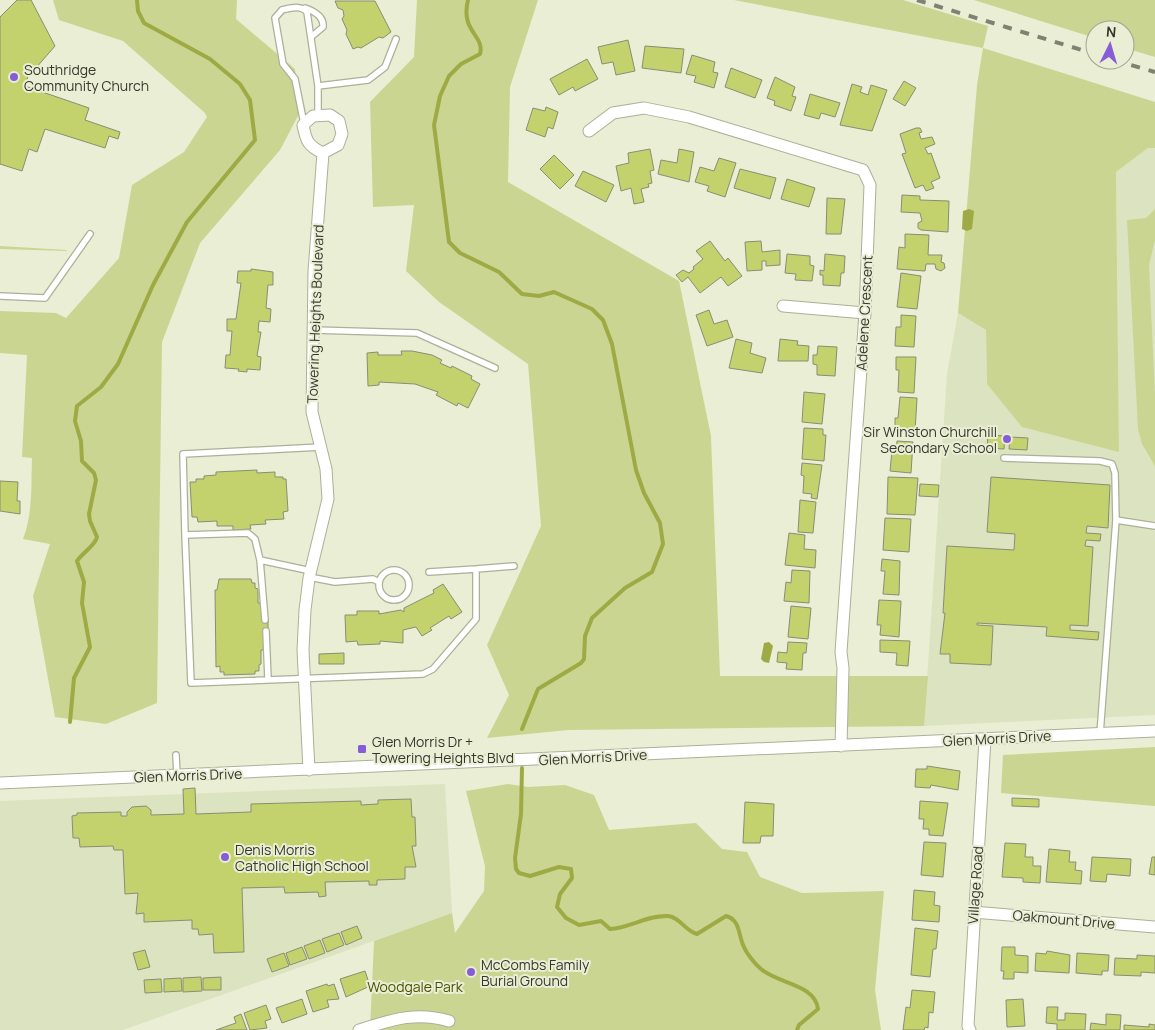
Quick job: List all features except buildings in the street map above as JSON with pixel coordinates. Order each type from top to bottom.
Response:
[{"type":"street","name":"Adelene Crescent","points":[[589,131],[613,112],[644,108],[689,117],[863,170],[870,185],[865,313],[841,652],[841,746]]},
{"type":"street","points":[[330,115],[339,122],[342,134],[338,145],[323,153],[311,148],[306,141],[304,124],[313,116],[318,116],[330,115]]},
{"type":"street","name":"Towering Heights Boulevard","points":[[309,770],[303,650],[310,574],[328,499],[321,447],[312,412],[314,271],[323,153]]},
{"type":"street","points":[[783,306],[865,313]]},
{"type":"street","name":"Glen Morris Drive","points":[[0,783],[1155,731]]},
{"type":"street","name":"Village Road","points":[[970,1030],[968,1026],[973,912],[985,739]]},
{"type":"street","name":"Oakmount Drive","points":[[973,912],[1155,927]]},
{"type":"street","points":[[359,1030],[410,1016],[433,1016],[449,1021]]},
{"type":"lane","points":[[304,124],[295,79],[283,64],[275,18],[282,10],[303,8],[320,16],[324,22],[323,27],[311,37]]},
{"type":"lane","points":[[303,8],[307,12],[318,86],[318,116]]},
{"type":"lane","points":[[318,86],[368,80],[385,67],[396,39]]},
{"type":"lane","points":[[0,296],[45,298],[90,234]]},
{"type":"lane","points":[[313,330],[417,333],[495,368]]},
{"type":"lane","points":[[321,447],[183,454],[191,683],[423,674],[433,669],[476,619],[476,569]]},
{"type":"lane","points":[[1004,458],[1100,461],[1112,464],[1115,473],[1116,520],[1100,734]]},
{"type":"lane","points":[[1116,520],[1155,526]]},
{"type":"lane","points":[[185,535],[248,533],[255,539],[260,560],[266,620]]},
{"type":"lane","points":[[260,560],[335,582],[373,579],[379,582]]},
{"type":"lane","points":[[429,572],[514,566]]},
{"type":"lane","points":[[398,570],[408,580],[409,590],[399,600],[388,600],[380,593],[379,582],[384,573],[398,570]]},
{"type":"lane","points":[[266,631],[268,679]]},
{"type":"lane","points":[[176,755],[177,775]]},
{"type":"shaded area","name":"Sir Winston Churchill Secondary School","points":[[1148,148],[1155,148],[1155,715],[924,726],[947,374],[958,313],[986,330],[987,384],[1119,452],[1116,172]]},
{"type":"shaded area","points":[[969,209],[974,211],[972,229],[967,231],[962,229],[963,211]]},
{"type":"shaded area","points":[[769,642],[773,646],[769,663],[761,659],[764,643]]},
{"type":"shaded area","name":"Denis Morris Catholic High School","points":[[445,784],[452,913],[123,1030],[0,1030],[0,801]]},
{"type":"green space","points":[[53,0],[237,0],[236,19],[295,69],[300,112],[280,150],[200,243],[162,342],[157,703],[106,724],[55,717],[33,596],[50,544],[23,539],[30,509],[32,479],[32,458],[22,457],[27,355],[0,353],[0,311],[56,313],[66,318],[119,258],[132,185],[184,152],[207,117],[205,113],[123,41],[59,20]]},
{"type":"green space","points":[[417,0],[538,0],[510,87],[508,182],[679,281],[711,436],[720,676],[928,676],[924,726],[568,730],[487,738],[509,695],[487,645],[541,526],[528,364],[439,302],[406,271],[414,205],[373,207],[370,102],[414,57]]},
{"type":"green space","points":[[734,0],[903,0],[988,26],[983,48]]},
{"type":"green space","points":[[974,0],[1155,0],[1155,57],[1135,51],[1135,20],[1085,20],[1085,35]]},
{"type":"green space","points":[[983,48],[1155,102],[1155,148],[1148,148],[1116,172],[1119,452],[1022,427],[987,384],[986,330],[958,313],[977,85]]},
{"type":"green space","points":[[1155,209],[1155,240],[1149,265],[1155,396],[1155,466],[1142,444],[1138,429],[1127,220],[1146,218]]},
{"type":"green space","points":[[0,246],[66,250],[67,251],[0,249]]},
{"type":"green space","points":[[1155,747],[1155,806],[1001,793],[1003,755]]},
{"type":"green space","name":"Woodgale Park","points":[[508,784],[528,787],[565,785],[594,795],[609,830],[696,823],[722,849],[747,852],[760,877],[802,893],[884,891],[875,990],[881,1030],[370,1030],[374,941],[452,913],[455,933],[484,891],[485,866],[466,791]]},
{"type":"waterway","points":[[70,722],[74,678],[90,647],[82,603],[84,582],[77,561],[94,543],[97,537],[89,514],[96,480],[94,473],[82,461],[81,441],[75,421],[77,406],[101,387],[118,364],[153,285],[187,222],[255,140],[250,100],[240,84],[210,59],[144,23],[138,11],[137,0]]},
{"type":"waterway","points":[[468,0],[467,19],[479,42],[480,54],[461,64],[449,76],[440,96],[434,125],[449,242],[460,253],[499,272],[522,294],[539,296],[554,292],[592,309],[603,320],[612,344],[636,470],[644,493],[660,523],[663,544],[652,572],[625,588],[592,618],[585,636],[584,659],[581,663],[538,689],[522,729]]},
{"type":"waterway","points":[[522,768],[521,814],[515,858],[516,869],[519,873],[530,876],[559,867],[571,869],[572,878],[560,894],[557,907],[566,918],[579,925],[601,921],[610,929],[653,917],[668,916],[676,919],[697,934],[726,916],[731,918],[737,925],[745,950],[759,967],[768,974],[803,989],[815,1001],[818,1009],[799,1025],[797,1030]]},
{"type":"railway","points":[[917,0],[1085,51]]},
{"type":"railway","points":[[1135,66],[1155,72]]},
{"type":"place","name":"Southridge Community Church","points":[[14,77]]},
{"type":"place","name":"Sir Winston Churchill Secondary School","points":[[1007,439]]},
{"type":"place","name":"Glen Morris Dr + Towering Heights Blvd","points":[[362,749]]},
{"type":"place","name":"Denis Morris Catholic High School","points":[[225,857]]},
{"type":"place","name":"McCombs Family Burial Ground","points":[[471,972]]}]
